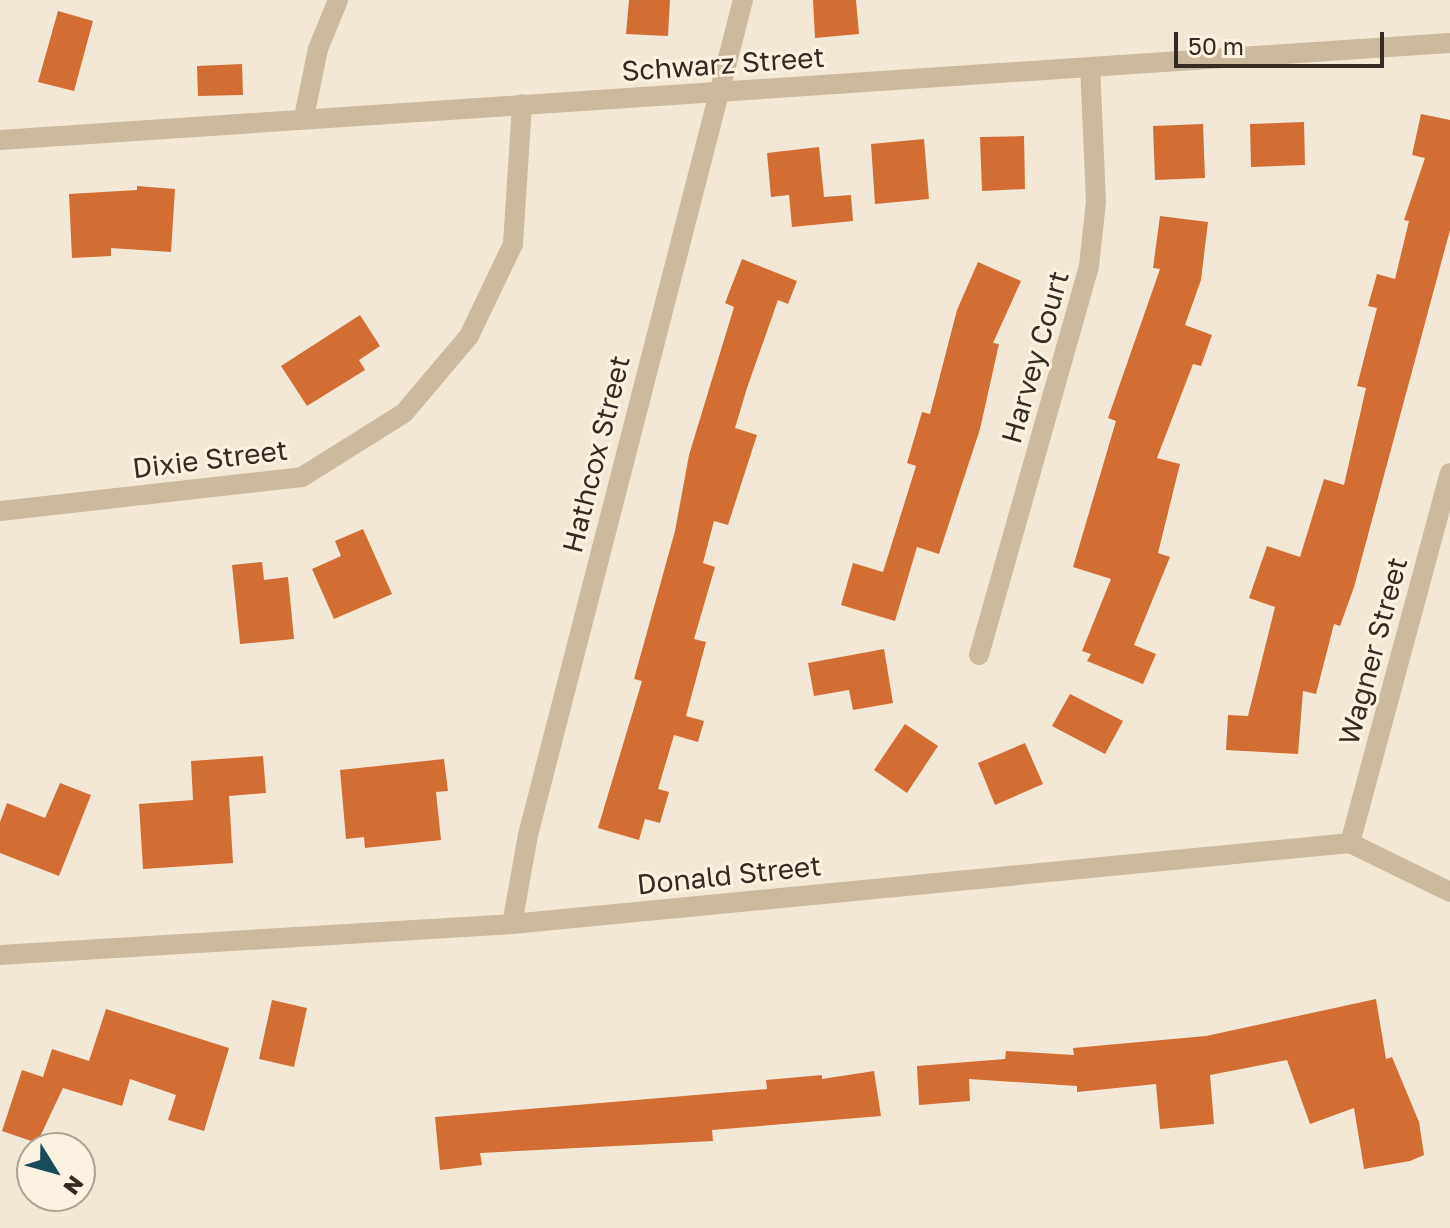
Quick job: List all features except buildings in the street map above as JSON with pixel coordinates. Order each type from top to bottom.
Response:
[{"type":"street","points":[[304,117],[318,49],[338,0]]},
{"type":"street","name":"Hathcox Street","points":[[512,924],[528,835],[743,0]]},
{"type":"street","name":"Schwarz Street","points":[[0,140],[304,117],[1450,43]]},
{"type":"street","name":"Harvey Court","points":[[979,655],[1089,266],[1096,202],[1090,67]]},
{"type":"street","name":"Dixie Street","points":[[0,511],[302,477],[404,413],[469,336],[513,244],[522,104]]},
{"type":"street","name":"Wagner Street","points":[[1350,843],[1450,473]]},
{"type":"street","points":[[1350,843],[1450,892]]},
{"type":"street","name":"Donald Street","points":[[0,955],[512,924],[1350,843]]}]
